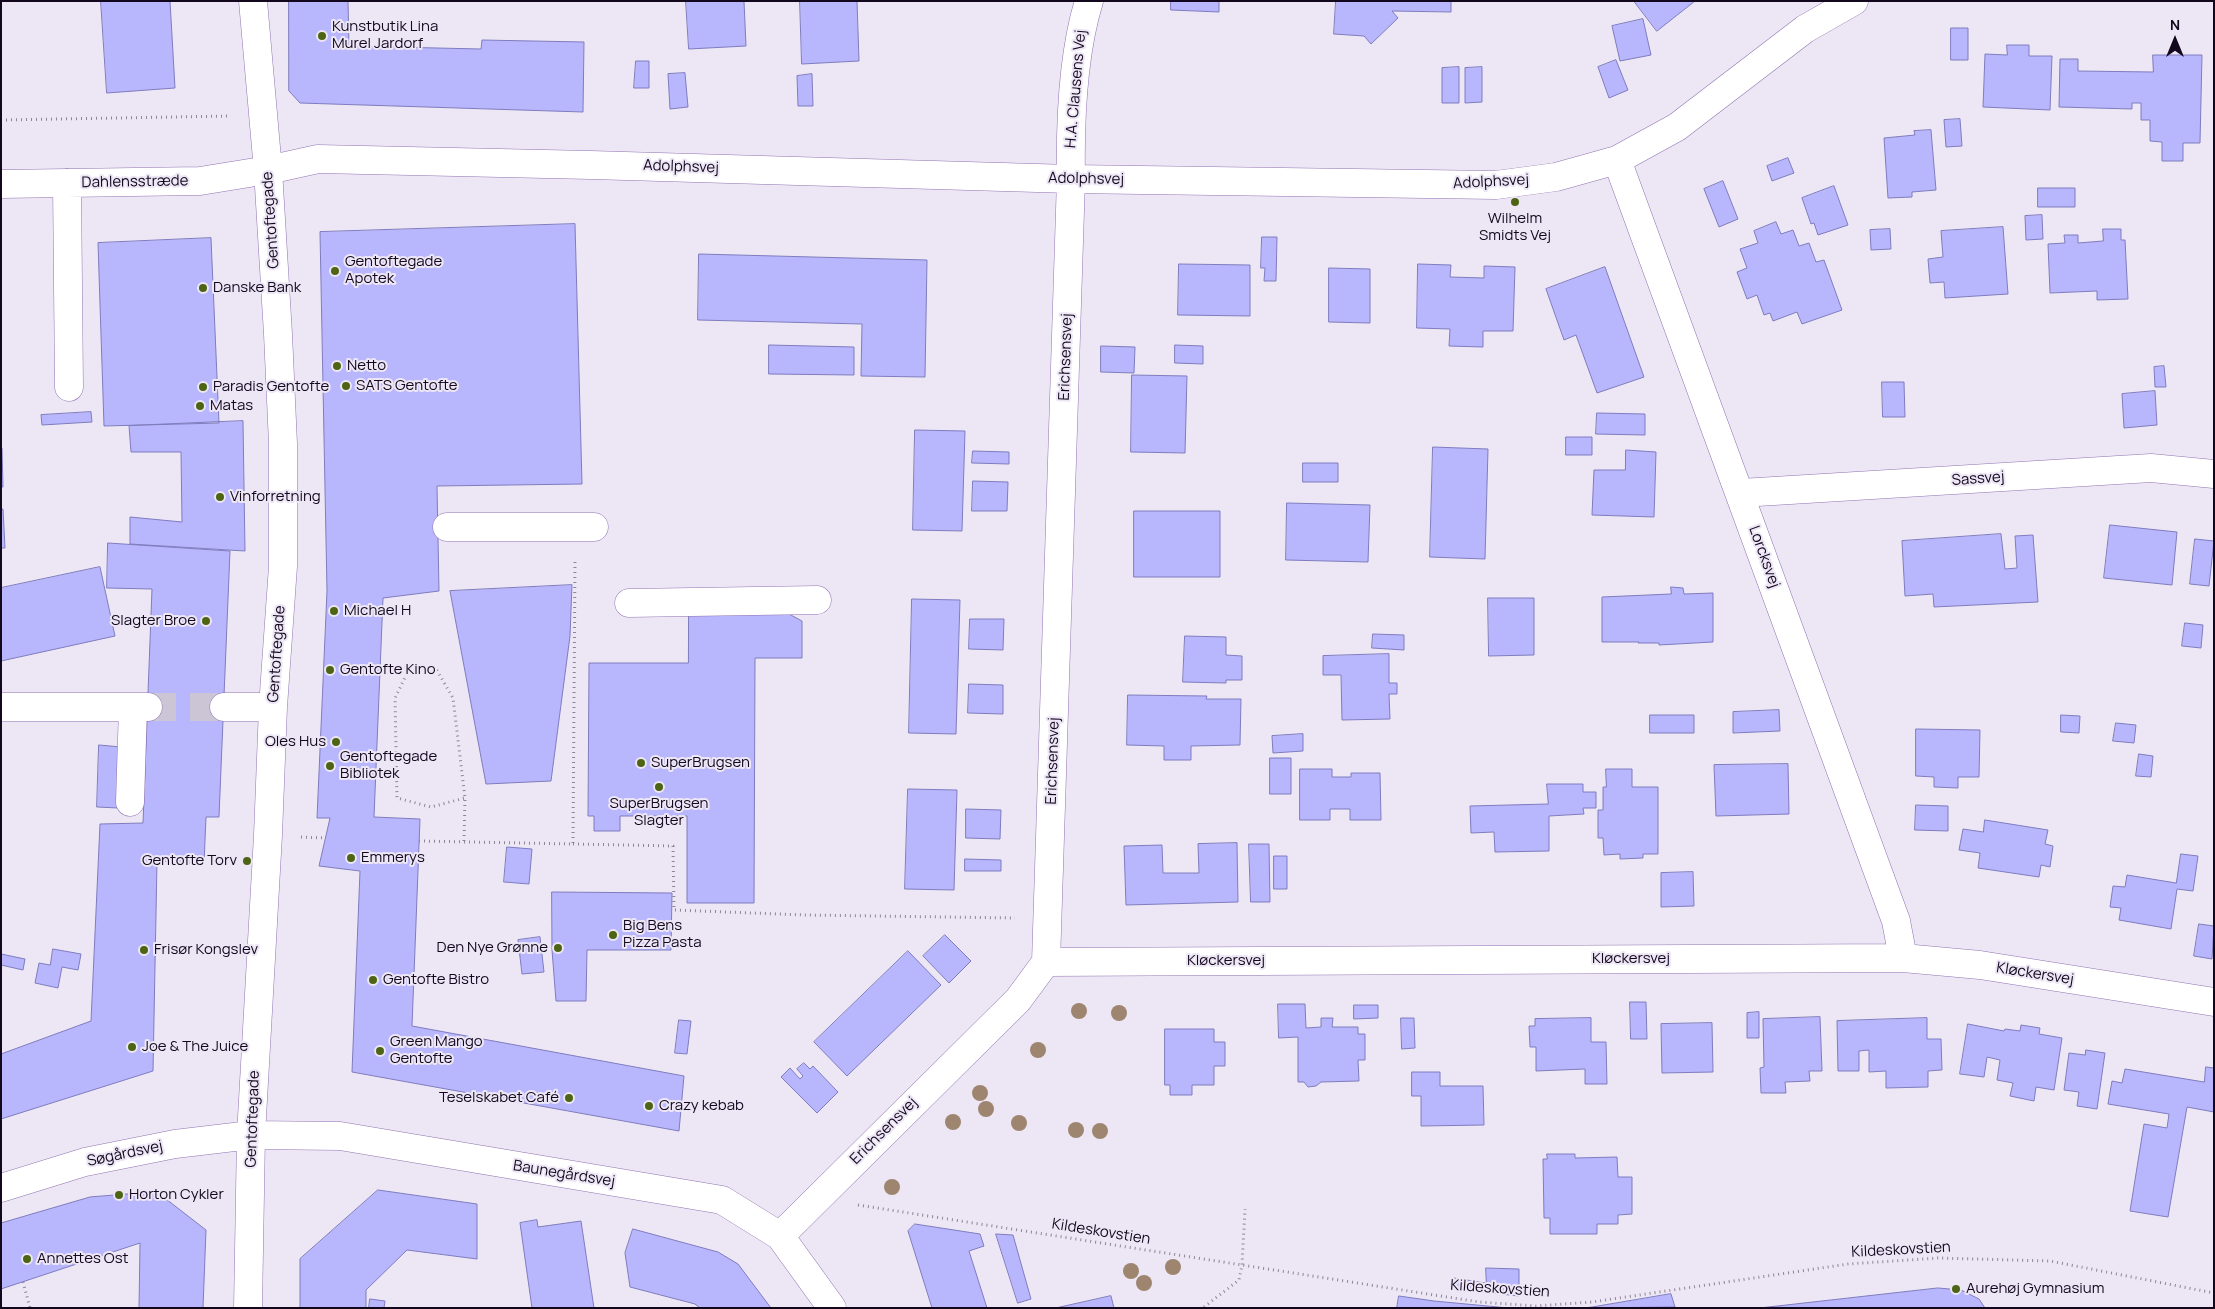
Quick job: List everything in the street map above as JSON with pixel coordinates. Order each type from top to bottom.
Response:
[{"type":"street","name":"Gentoftegade","points":[[248,1308],[251,1135],[268,835],[273,707],[283,566],[283,453],[268,170],[253,1]]},
{"type":"street","name":"H.A. Clausens Vej","points":[[1071,179],[1071,134],[1080,35],[1089,1]]},
{"type":"street","name":"Adolphsvej","points":[[268,170],[318,159],[601,165],[1071,179],[1496,185],[1556,177],[1617,160],[1677,126],[1804,29],[1854,1]]},
{"type":"street","name":"Lorcksvej","points":[[1617,160],[1896,921],[1903,958]]},
{"type":"street","name":"Dahlensstræde","points":[[1,184],[200,181],[268,170]]},
{"type":"street","name":"Erichsensvej","points":[[780,1236],[816,1198],[1018,1000],[1046,962],[1071,179]]},
{"type":"street","points":[[67,183],[69,386]]},
{"type":"street","name":"Sassvej","points":[[1741,494],[2151,468],[2214,474]]},
{"type":"street","points":[[447,527],[584,527]]},
{"type":"street","points":[[629,603],[817,600]]},
{"type":"street","points":[[1,707],[141,707],[130,802]]},
{"type":"street","points":[[224,707],[273,707]]},
{"type":"street","name":"Kløckersvej","points":[[1046,962],[1903,958],[1980,965],[2214,1002]]},
{"type":"street","name":"Søgårdsvej","points":[[1,1188],[85,1162],[176,1144],[251,1135]]},
{"type":"street","name":"Baunegårdsvej","points":[[251,1135],[340,1136],[722,1200],[780,1236],[832,1308]]},
{"type":"path","points":[[1,120],[263,115]]},
{"type":"path","points":[[573,844],[584,527]]},
{"type":"path","points":[[464,841],[465,798],[454,698],[435,667],[408,670],[395,698],[397,798],[431,807],[465,798]]},
{"type":"path","points":[[419,841],[673,846],[674,910],[805,915],[1048,919]]},
{"type":"path","name":"Kildeskovstien","points":[[816,1198],[1479,1302],[1536,1306],[1593,1304],[1848,1264],[1938,1258],[2050,1261],[2214,1293]]},
{"type":"path","points":[[1204,1307],[1240,1280],[1245,1209]]},
{"type":"path","points":[[22,1282],[30,1308]]},
{"type":"building","points":[[101,1],[170,1],[175,88],[107,93]]},
{"type":"building","points":[[289,1],[348,1],[349,46],[481,49],[482,40],[584,42],[583,112],[300,103],[289,91]]},
{"type":"building","points":[[686,1],[744,1],[746,46],[689,49]]},
{"type":"building","points":[[800,1],[857,1],[859,61],[802,64]]},
{"type":"building","points":[[1171,1],[1219,1],[1219,12],[1171,10]]},
{"type":"building","points":[[1336,1],[1451,1],[1451,12],[1392,11],[1398,18],[1371,44],[1364,36],[1334,34]]},
{"type":"building","points":[[1634,1],[1695,1],[1657,31]]},
{"type":"building","points":[[1643,19],[1651,55],[1620,61],[1612,26]]},
{"type":"building","points":[[1951,28],[1968,28],[1968,60],[1951,60]]},
{"type":"building","points":[[2007,45],[2029,45],[2029,56],[2052,56],[2050,110],[1983,107],[1985,54],[2007,55]]},
{"type":"building","points":[[2153,55],[2202,55],[2200,143],[2183,143],[2183,161],[2162,161],[2162,142],[2150,141],[2150,120],[2141,120],[2141,103],[2132,103],[2132,109],[2059,107],[2060,59],[2078,59],[2078,71],[2153,72]]},
{"type":"building","points":[[1616,60],[1628,90],[1609,98],[1598,67]]},
{"type":"building","points":[[636,61],[649,61],[649,88],[634,88]]},
{"type":"building","points":[[1459,67],[1459,103],[1442,103],[1442,68]]},
{"type":"building","points":[[1482,67],[1482,102],[1465,103],[1465,68]]},
{"type":"building","points":[[685,73],[688,107],[670,109],[668,74]]},
{"type":"building","points":[[812,74],[813,106],[798,106],[797,76]]},
{"type":"building","points":[[1960,119],[1962,146],[1946,147],[1944,120]]},
{"type":"building","points":[[1931,130],[1936,190],[1912,192],[1912,197],[1888,198],[1884,138],[1915,135],[1914,131]]},
{"type":"building","points":[[1788,158],[1794,173],[1772,181],[1767,166]]},
{"type":"building","points":[[1723,181],[1738,219],[1719,227],[1704,189]]},
{"type":"building","points":[[1834,186],[1848,225],[1818,235],[1814,223],[1811,224],[1802,198]]},
{"type":"building","points":[[2038,188],[2075,188],[2075,207],[2038,207]]},
{"type":"building","points":[[2042,215],[2043,239],[2026,240],[2025,216]]},
{"type":"building","points":[[1776,222],[1781,234],[1793,230],[1799,246],[1809,243],[1816,262],[1824,260],[1842,310],[1802,324],[1797,312],[1773,321],[1770,313],[1764,315],[1757,295],[1747,299],[1737,272],[1747,268],[1740,249],[1758,243],[1754,231]]},
{"type":"building","points":[[575,224],[582,484],[437,486],[439,591],[383,598],[374,817],[420,819],[412,1026],[684,1076],[679,1131],[352,1072],[360,871],[319,866],[330,818],[317,818],[327,591],[320,232]]},
{"type":"building","points":[[2003,227],[2008,294],[1945,298],[1944,282],[1930,283],[1928,259],[1943,257],[1941,231]]},
{"type":"building","points":[[1890,229],[1891,249],[1871,250],[1870,230]]},
{"type":"building","points":[[2103,229],[2121,229],[2121,240],[2125,240],[2128,299],[2097,300],[2097,291],[2050,293],[2048,244],[2065,243],[2064,235],[2078,235],[2078,243],[2103,241]]},
{"type":"building","points":[[1262,237],[1277,237],[1276,281],[1264,281],[1265,268],[1261,268]]},
{"type":"building","points":[[211,238],[219,423],[104,426],[98,243]]},
{"type":"building","points":[[699,254],[927,260],[925,377],[861,376],[862,324],[698,320]]},
{"type":"building","points":[[1179,264],[1250,265],[1250,316],[1178,315]]},
{"type":"building","points":[[1418,264],[1451,265],[1450,277],[1484,278],[1484,266],[1515,267],[1513,331],[1483,331],[1483,347],[1449,346],[1450,329],[1417,328]]},
{"type":"building","points":[[1605,267],[1644,377],[1597,393],[1576,335],[1564,340],[1546,289]]},
{"type":"building","points":[[1329,268],[1370,269],[1370,323],[1329,322]]},
{"type":"building","points":[[769,345],[854,347],[854,375],[769,374]]},
{"type":"building","points":[[1175,345],[1203,346],[1203,364],[1175,363]]},
{"type":"building","points":[[1101,346],[1135,347],[1134,373],[1101,372]]},
{"type":"building","points":[[2164,366],[2166,387],[2155,387],[2154,367]]},
{"type":"building","points":[[1132,375],[1187,376],[1185,453],[1131,452]]},
{"type":"building","points":[[1882,382],[1904,382],[1905,417],[1883,417]]},
{"type":"building","points":[[2155,391],[2157,425],[2124,428],[2122,394]]},
{"type":"building","points":[[91,412],[92,422],[42,425],[41,415]]},
{"type":"building","points":[[1597,413],[1645,414],[1645,435],[1596,434]]},
{"type":"building","points":[[243,421],[245,551],[130,544],[130,517],[182,522],[181,452],[131,452],[129,426]]},
{"type":"building","points":[[915,430],[965,431],[962,531],[913,530]]},
{"type":"building","points":[[1566,437],[1592,437],[1592,455],[1566,455]]},
{"type":"building","points":[[1433,447],[1488,449],[1485,559],[1430,557]]},
{"type":"building","points":[[2,448],[3,487],[1,487]]},
{"type":"building","points":[[1626,450],[1656,452],[1654,517],[1592,515],[1594,470],[1625,470]]},
{"type":"building","points":[[973,451],[1009,452],[1009,464],[972,463]]},
{"type":"building","points":[[1303,463],[1338,463],[1338,482],[1303,482]]},
{"type":"building","points":[[973,481],[1008,482],[1007,511],[972,511]]},
{"type":"building","points":[[1287,503],[1370,505],[1368,562],[1286,560]]},
{"type":"building","points":[[1,509],[3,509],[5,548],[1,548]]},
{"type":"building","points":[[1134,511],[1220,511],[1220,577],[1134,577]]},
{"type":"building","points":[[2110,525],[2177,532],[2172,585],[2104,578]]},
{"type":"building","points":[[2001,534],[2005,569],[2017,568],[2015,536],[2033,535],[2038,602],[1934,607],[1933,594],[1905,596],[1902,541]]},
{"type":"building","points":[[2195,539],[2214,541],[2209,586],[2190,584]]},
{"type":"building","points":[[108,543],[230,551],[219,817],[206,817],[204,864],[157,861],[153,1071],[1,1119],[1,1054],[91,1021],[100,824],[143,823],[152,589],[107,588]]},
{"type":"building","points":[[100,567],[115,636],[1,661],[1,588]]},
{"type":"building","points":[[572,585],[570,636],[551,781],[486,784],[450,591]]},
{"type":"building","points":[[1671,587],[1683,588],[1684,594],[1713,593],[1713,642],[1659,645],[1659,643],[1602,642],[1602,597],[1671,594]]},
{"type":"building","points":[[1488,598],[1534,598],[1534,655],[1489,656]]},
{"type":"building","points":[[912,599],[960,600],[956,734],[909,733]]},
{"type":"building","points":[[689,607],[776,607],[802,621],[802,658],[755,658],[754,903],[687,903],[687,816],[620,816],[620,831],[594,831],[594,816],[588,816],[589,663],[688,663]]},
{"type":"building","points":[[970,619],[1004,619],[1003,650],[969,649]]},
{"type":"building","points":[[2185,623],[2203,625],[2201,648],[2182,646]]},
{"type":"building","points":[[1373,634],[1404,635],[1404,650],[1372,648]]},
{"type":"building","points":[[1185,636],[1226,637],[1226,655],[1242,656],[1242,680],[1226,680],[1226,683],[1183,682]]},
{"type":"building","points":[[1389,654],[1389,683],[1397,683],[1397,694],[1389,694],[1390,719],[1342,720],[1341,675],[1323,675],[1323,656]]},
{"type":"building","points":[[969,684],[1003,685],[1003,714],[968,713]]},
{"type":"building","points":[[1128,695],[1207,696],[1206,699],[1241,699],[1240,745],[1191,746],[1191,760],[1164,760],[1164,746],[1127,745]]},
{"type":"building","points":[[1779,710],[1780,731],[1733,733],[1733,712]]},
{"type":"building","points":[[1650,715],[1694,715],[1694,733],[1650,733]]},
{"type":"building","points":[[2061,715],[2080,716],[2079,733],[2061,732]]},
{"type":"building","points":[[2116,723],[2136,725],[2134,743],[2113,741]]},
{"type":"building","points":[[1916,729],[1980,730],[1979,777],[1958,777],[1958,788],[1934,787],[1934,777],[1916,776]]},
{"type":"building","points":[[1303,734],[1303,751],[1273,753],[1272,736]]},
{"type":"building","points":[[99,745],[121,747],[118,808],[97,807]]},
{"type":"building","points":[[2139,754],[2153,756],[2151,777],[2136,776]]},
{"type":"building","points":[[1270,758],[1291,758],[1291,794],[1270,794]]},
{"type":"building","points":[[1788,764],[1789,814],[1716,816],[1714,765]]},
{"type":"building","points":[[1300,769],[1332,769],[1332,777],[1351,777],[1351,773],[1380,773],[1381,820],[1350,820],[1350,809],[1330,809],[1330,820],[1300,820]]},
{"type":"building","points":[[1606,769],[1632,769],[1632,787],[1658,787],[1658,854],[1643,854],[1643,858],[1620,859],[1620,854],[1604,855],[1603,838],[1598,838],[1598,810],[1603,810],[1603,787],[1606,787]]},
{"type":"building","points":[[1547,784],[1583,784],[1583,792],[1596,792],[1596,808],[1583,808],[1584,814],[1549,816],[1549,851],[1495,852],[1494,832],[1471,833],[1470,806],[1548,804]]},
{"type":"building","points":[[908,789],[957,790],[954,890],[905,889]]},
{"type":"building","points":[[1916,805],[1948,806],[1948,831],[1915,830]]},
{"type":"building","points":[[966,809],[1001,810],[1000,839],[966,838]]},
{"type":"building","points":[[1985,820],[2048,830],[2045,844],[2053,846],[2050,867],[2041,865],[2039,877],[1978,868],[1980,853],[1959,850],[1963,829],[1983,832]]},
{"type":"building","points":[[1237,843],[1238,902],[1126,905],[1124,846],[1162,845],[1163,873],[1199,873],[1198,844]]},
{"type":"building","points":[[1249,844],[1269,844],[1270,902],[1251,902]]},
{"type":"building","points":[[507,847],[532,849],[529,884],[504,882]]},
{"type":"building","points":[[2181,854],[2198,856],[2193,891],[2177,889],[2171,929],[2119,920],[2121,908],[2110,907],[2113,886],[2125,887],[2127,875],[2176,883]]},
{"type":"building","points":[[1274,856],[1287,856],[1287,889],[1274,889]]},
{"type":"building","points":[[965,859],[1001,860],[1001,871],[965,871]]},
{"type":"building","points":[[1693,872],[1694,906],[1661,907],[1661,873]]},
{"type":"building","points":[[552,892],[672,893],[671,950],[587,950],[586,1001],[556,1001],[552,950]]},
{"type":"building","points":[[2199,924],[2214,926],[2212,959],[2194,956]]},
{"type":"building","points":[[945,935],[971,961],[949,983],[923,956]]},
{"type":"building","points":[[540,937],[544,972],[522,974],[518,940]]},
{"type":"building","points":[[53,949],[81,954],[78,970],[62,967],[58,988],[35,983],[39,963],[50,965]]},
{"type":"building","points":[[908,951],[941,985],[847,1076],[814,1042]]},
{"type":"building","points":[[1,954],[25,959],[23,970],[1,965]]},
{"type":"building","points":[[1630,1002],[1646,1002],[1647,1039],[1631,1039]]},
{"type":"building","points":[[1278,1004],[1305,1004],[1306,1028],[1321,1027],[1321,1018],[1333,1018],[1332,1027],[1358,1027],[1358,1034],[1365,1034],[1365,1060],[1358,1060],[1359,1081],[1321,1082],[1316,1086],[1308,1087],[1304,1082],[1298,1082],[1298,1037],[1279,1038]]},
{"type":"building","points":[[1354,1005],[1378,1005],[1378,1018],[1354,1019]]},
{"type":"building","points":[[1759,1012],[1759,1038],[1747,1038],[1747,1013]]},
{"type":"building","points":[[1820,1017],[1822,1071],[1809,1071],[1810,1081],[1785,1082],[1786,1093],[1761,1093],[1760,1068],[1764,1067],[1763,1019]]},
{"type":"building","points":[[1401,1018],[1414,1018],[1415,1048],[1402,1049]]},
{"type":"building","points":[[1591,1018],[1591,1042],[1606,1042],[1607,1084],[1585,1084],[1585,1069],[1536,1071],[1536,1047],[1530,1047],[1529,1026],[1535,1026],[1535,1019]]},
{"type":"building","points":[[1927,1018],[1927,1039],[1941,1039],[1942,1070],[1928,1071],[1928,1087],[1886,1088],[1886,1071],[1869,1072],[1869,1050],[1859,1051],[1859,1071],[1838,1071],[1837,1021]]},
{"type":"building","points":[[679,1020],[691,1021],[687,1054],[675,1053]]},
{"type":"building","points":[[1712,1023],[1713,1072],[1662,1073],[1661,1024]]},
{"type":"building","points":[[1968,1024],[2004,1031],[2005,1029],[2020,1031],[2021,1025],[2040,1028],[2039,1034],[2062,1038],[2054,1090],[2036,1087],[2034,1101],[2010,1096],[2013,1083],[1997,1080],[2000,1060],[1987,1057],[1984,1077],[1960,1074]]},
{"type":"building","points":[[1165,1029],[1214,1029],[1214,1042],[1225,1042],[1225,1066],[1214,1066],[1214,1085],[1192,1085],[1192,1095],[1170,1095],[1170,1085],[1165,1085]]},
{"type":"building","points":[[2086,1050],[2105,1053],[2097,1109],[2077,1106],[2079,1092],[2064,1090],[2069,1053],[2085,1055]]},
{"type":"building","points":[[804,1063],[810,1069],[813,1066],[838,1092],[817,1113],[781,1077],[790,1068],[800,1079],[803,1076],[797,1069]]},
{"type":"building","points":[[2206,1067],[2214,1068],[2214,1112],[2187,1107],[2168,1217],[2130,1211],[2144,1124],[2167,1128],[2169,1114],[2108,1104],[2112,1081],[2122,1083],[2125,1069],[2204,1082]]},
{"type":"building","points":[[1412,1072],[1440,1072],[1440,1086],[1483,1086],[1484,1125],[1421,1126],[1421,1096],[1412,1096]]},
{"type":"building","points":[[1547,1154],[1575,1154],[1575,1158],[1617,1157],[1618,1177],[1632,1177],[1632,1214],[1618,1215],[1618,1224],[1597,1224],[1597,1234],[1550,1234],[1550,1218],[1544,1218],[1543,1159],[1547,1159]]},
{"type":"building","points":[[378,1190],[477,1204],[477,1259],[407,1250],[366,1290],[366,1308],[300,1308],[300,1259]]},
{"type":"building","points":[[157,1192],[206,1230],[203,1308],[139,1308],[140,1243],[1,1289],[1,1223],[90,1197]]},
{"type":"building","points":[[537,1220],[538,1227],[581,1221],[594,1308],[532,1308],[520,1223]]},
{"type":"building","points":[[915,1224],[980,1234],[984,1246],[969,1251],[987,1308],[932,1308],[908,1231]]},
{"type":"building","points":[[633,1229],[718,1252],[738,1264],[771,1308],[700,1308],[695,1304],[630,1287],[625,1253]]},
{"type":"building","points":[[996,1234],[1013,1235],[1031,1299],[1018,1303]]},
{"type":"building","points":[[1486,1268],[1519,1269],[1519,1296],[1453,1289],[1454,1278],[1486,1283]]},
{"type":"building","points":[[1938,1288],[1961,1290],[1979,1299],[1985,1308],[1760,1308]]},
{"type":"building","points":[[1671,1294],[1675,1307],[1584,1308],[1592,1307]]},
{"type":"building","points":[[1111,1296],[1114,1308],[1056,1308]]},
{"type":"building","points":[[1399,1296],[1434,1301],[1509,1308],[1397,1308]]},
{"type":"building","points":[[370,1299],[385,1301],[384,1308],[369,1308]]},
{"type":"tunnel","points":[[148,707],[224,707]]},
{"type":"place","name":"Kunstbutik Lina Murel Jardorf","points":[[322,36]]},
{"type":"place","name":"Wilhelm Smidts Vej","points":[[1515,202]]},
{"type":"place","name":"Gentoftegade Apotek","points":[[335,271]]},
{"type":"place","name":"Danske Bank","points":[[203,288]]},
{"type":"place","name":"Netto","points":[[337,366]]},
{"type":"place","name":"SATS Gentofte","points":[[346,386]]},
{"type":"place","name":"Paradis Gentofte","points":[[203,387]]},
{"type":"place","name":"Matas","points":[[200,406]]},
{"type":"place","name":"Vinforretning","points":[[220,497]]},
{"type":"place","name":"Michael H","points":[[334,611]]},
{"type":"place","name":"Slagter Broe","points":[[206,621]]},
{"type":"place","name":"Gentofte Kino","points":[[330,670]]},
{"type":"place","name":"Oles Hus","points":[[336,742]]},
{"type":"place","name":"SuperBrugsen","points":[[641,763]]},
{"type":"place","name":"Gentoftegade Bibliotek","points":[[330,766]]},
{"type":"place","name":"SuperBrugsen Slagter","points":[[659,787]]},
{"type":"place","name":"Emmerys","points":[[351,858]]},
{"type":"place","name":"Gentofte Torv","points":[[247,861]]},
{"type":"place","name":"Big Bens Pizza Pasta","points":[[613,935]]},
{"type":"place","name":"Den Nye Grønne","points":[[558,948]]},
{"type":"place","name":"Frisør Kongslev","points":[[144,950]]},
{"type":"place","name":"Gentofte Bistro","points":[[373,980]]},
{"type":"place","name":"Joe & The Juice","points":[[132,1047]]},
{"type":"place","name":"Green Mango Gentofte","points":[[380,1051]]},
{"type":"place","name":"Teselskabet Café","points":[[569,1098]]},
{"type":"place","name":"Crazy kebab","points":[[649,1106]]},
{"type":"place","name":"Horton Cykler","points":[[119,1195]]},
{"type":"place","name":"Annettes Ost","points":[[27,1259]]},
{"type":"place","name":"Aurehøj Gymnasium","points":[[1956,1289]]}]
